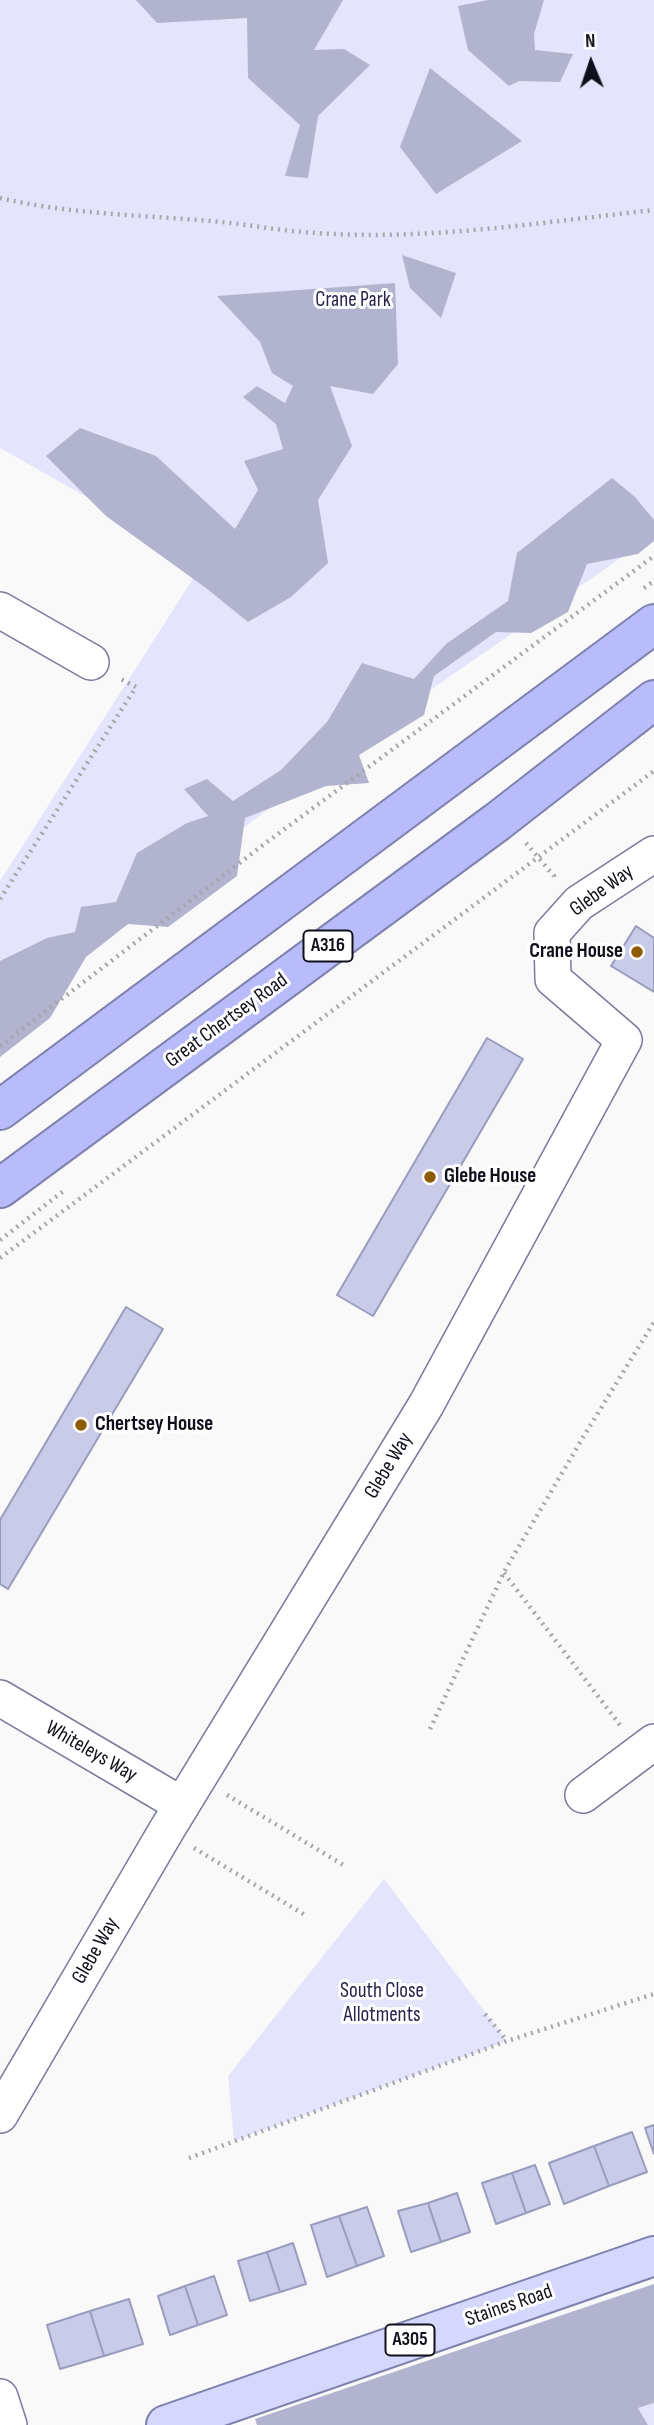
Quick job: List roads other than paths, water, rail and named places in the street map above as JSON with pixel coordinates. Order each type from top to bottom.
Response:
[{"type":"highway","points":[[0,1110],[654,624]]},
{"type":"highway","name":"Great Chertsey Road","points":[[0,1188],[497,822],[654,700]]},
{"type":"main road","name":"Staines Road","points":[[166,2425],[654,2256]]},
{"type":"street","points":[[0,610],[91,662]]},
{"type":"street","name":"Glebe Way","points":[[0,2115],[183,1805],[426,1405],[624,1040],[553,979],[552,933],[579,903],[654,855]]},
{"type":"street","name":"Whiteleys Way","points":[[0,1698],[183,1805]]},
{"type":"street","points":[[583,1795],[647,1747]]},
{"type":"street","points":[[0,2397],[9,2425]]},
{"type":"place","name":"Crane House","points":[[637,952]]},
{"type":"place","name":"Glebe House","points":[[430,1177]]},
{"type":"place","name":"Chertsey House","points":[[81,1425]]},
{"type":"park label","name":"Crane Park","points":[[353,301]]},
{"type":"park label","name":"South Close Allotments","points":[[382,2004]]}]
